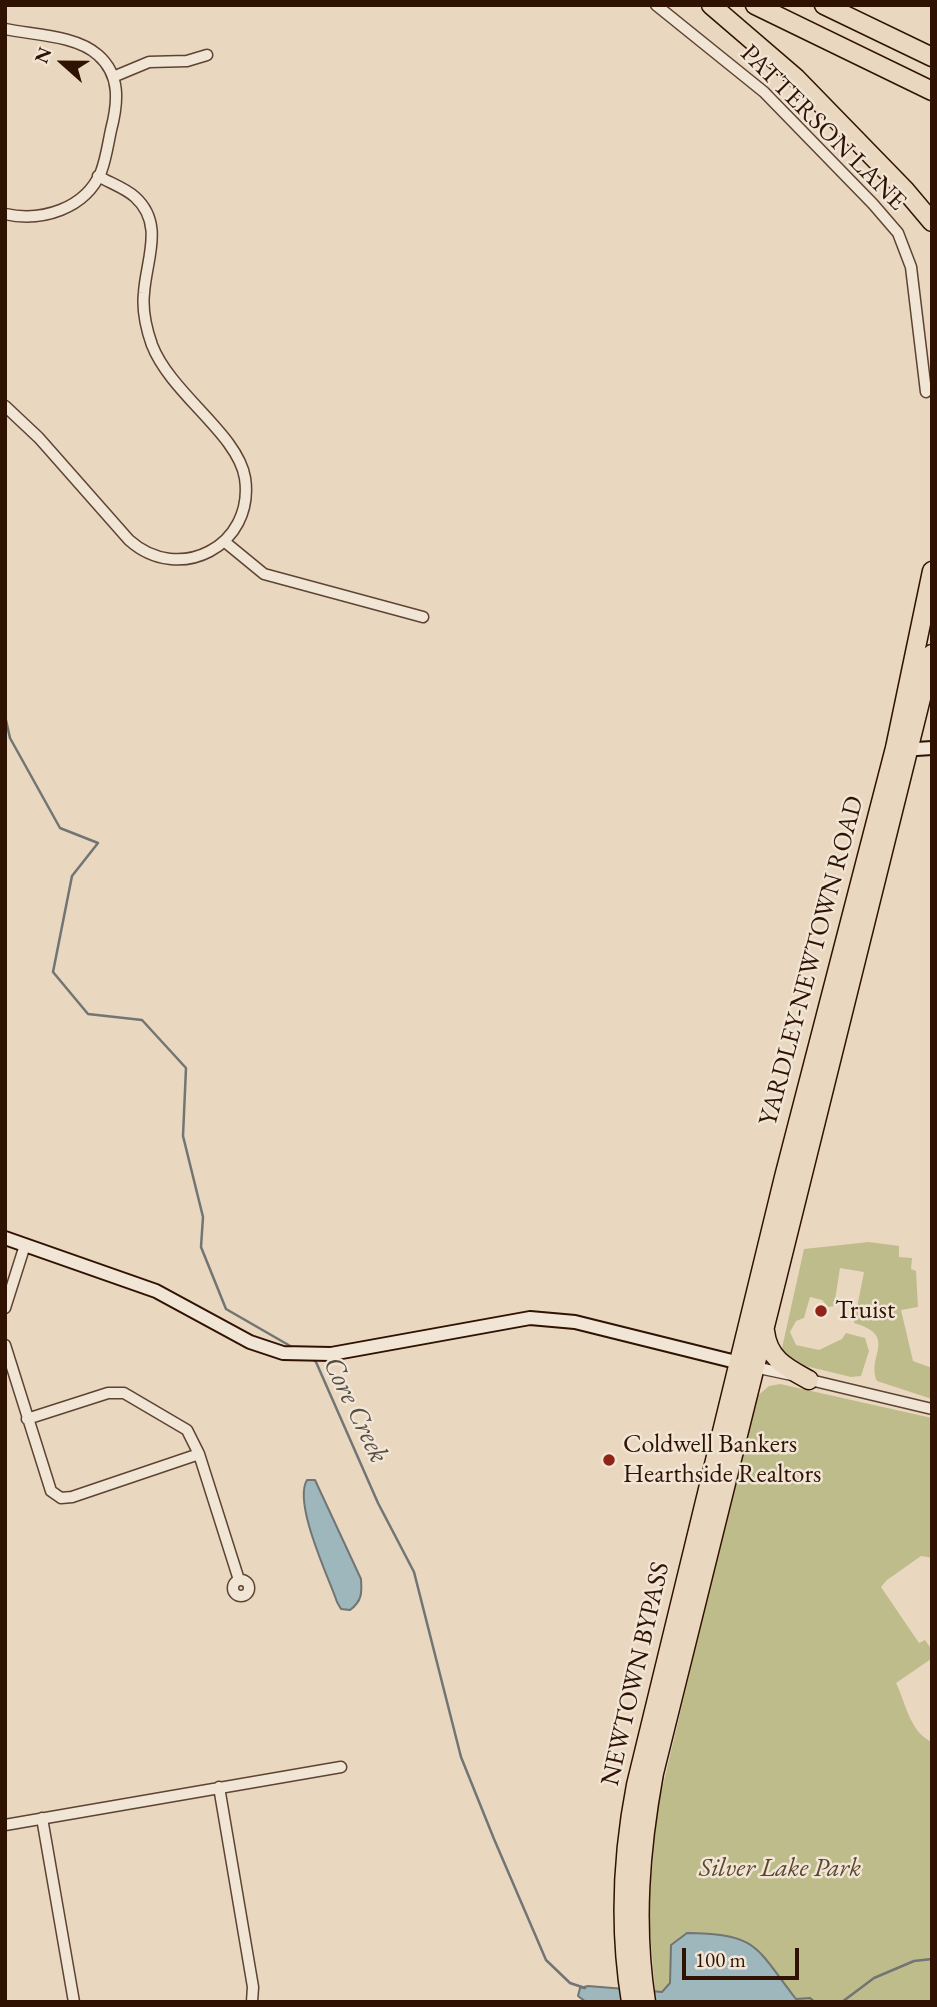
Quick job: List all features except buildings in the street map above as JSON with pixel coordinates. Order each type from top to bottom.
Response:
[{"type":"highway","points":[[711,5],[788,71],[905,190],[932,222]]},
{"type":"highway","points":[[755,5],[932,91]]},
{"type":"highway","points":[[824,5],[926,53]]},
{"type":"highway","points":[[905,190],[932,205]]},
{"type":"highway","name":"YARDLEY-NEWTOWN ROAD","points":[[747,1365],[765,1328],[903,750],[932,571]]},
{"type":"highway","name":"YARDLEY-NEWTOWN ROAD","points":[[747,1365],[903,750],[932,654]]},
{"type":"highway","points":[[765,1328],[769,1351],[774,1357],[809,1380]]},
{"type":"highway","name":"NEWTOWN BYPASS","points":[[646,2002],[634,1971],[622,1903],[629,1821],[747,1365]]},
{"type":"highway","name":"NEWTOWN BYPASS","points":[[631,2002],[634,1971]]},
{"type":"street","name":"PATTERSON LANE","points":[[656,5],[764,92],[898,233],[911,267],[926,391]]},
{"type":"street","points":[[5,29],[82,46],[104,61],[117,90],[113,121],[98,176],[81,198],[57,212],[30,218],[5,214]]},
{"type":"street","points":[[113,77],[149,62],[187,61],[207,55]]},
{"type":"street","points":[[5,406],[39,438],[129,540],[143,551],[168,560],[206,555],[225,542],[237,525],[245,505],[243,471],[232,449],[166,373],[152,343],[144,302],[153,234],[146,212],[134,196],[98,176]]},
{"type":"street","points":[[225,542],[264,574],[423,617]]},
{"type":"street","points":[[903,750],[932,748]]},
{"type":"street","points":[[5,1238],[156,1291],[250,1342],[296,1355],[313,1356],[431,1338],[530,1318],[575,1322],[932,1409]]},
{"type":"street","points":[[5,1308],[25,1245]]},
{"type":"street","points":[[5,1345],[51,1491],[61,1498],[72,1497],[199,1454]]},
{"type":"street","points":[[27,1419],[108,1392],[124,1393],[187,1430],[199,1454],[239,1580]]},
{"type":"street","points":[[5,1825],[341,1767]]},
{"type":"street","points":[[219,1787],[253,1987],[252,2002]]},
{"type":"street","points":[[43,1818],[74,2002]]},
{"type":"green space","points":[[869,1242],[899,1246],[899,1257],[912,1258],[911,1269],[916,1271],[918,1307],[901,1310],[913,1361],[932,1368],[932,1399],[877,1381],[875,1363],[878,1340],[867,1328],[854,1323],[864,1272],[840,1268],[834,1306],[828,1307],[822,1300],[810,1297],[804,1318],[796,1321],[790,1332],[796,1345],[819,1350],[842,1339],[846,1333],[865,1338],[869,1351],[861,1376],[851,1377],[785,1361],[780,1357],[804,1249]]},
{"type":"green space","name":"Silver Lake Park","points":[[780,1384],[932,1418],[932,1558],[921,1556],[881,1587],[919,1643],[925,1640],[932,1650],[931,1659],[896,1683],[913,1724],[918,1732],[932,1742],[932,2002],[656,2002],[648,1909],[658,1806],[755,1398],[769,1386]]},
{"type":"water","points":[[307,1480],[315,1480],[361,1579],[360,1596],[350,1610],[341,1609],[337,1602],[313,1540],[305,1505],[304,1491]]},
{"type":"water","points":[[687,1933],[728,1936],[742,1940],[762,1955],[796,1999],[810,1998],[815,2002],[586,2002],[578,1996],[580,1988],[588,1986],[662,1992],[670,1983],[671,1945]]},
{"type":"waterway","name":"Core Creek","points":[[5,716],[10,738],[60,828],[98,843],[72,876],[53,972],[88,1014],[142,1020],[186,1068],[183,1136],[203,1217],[201,1247],[226,1309],[292,1347]]},
{"type":"waterway","name":"Core Creek","points":[[313,1359],[378,1503],[414,1572],[461,1757],[546,1960],[570,1983],[585,1988]]},
{"type":"waterway","name":"Core Creek","points":[[842,2002],[874,1978],[914,1961],[932,1959]]},
{"type":"place","name":"Truist","points":[[821,1311]]},
{"type":"place","name":"Coldwell Bankers Hearthside Realtors","points":[[609,1460]]}]
